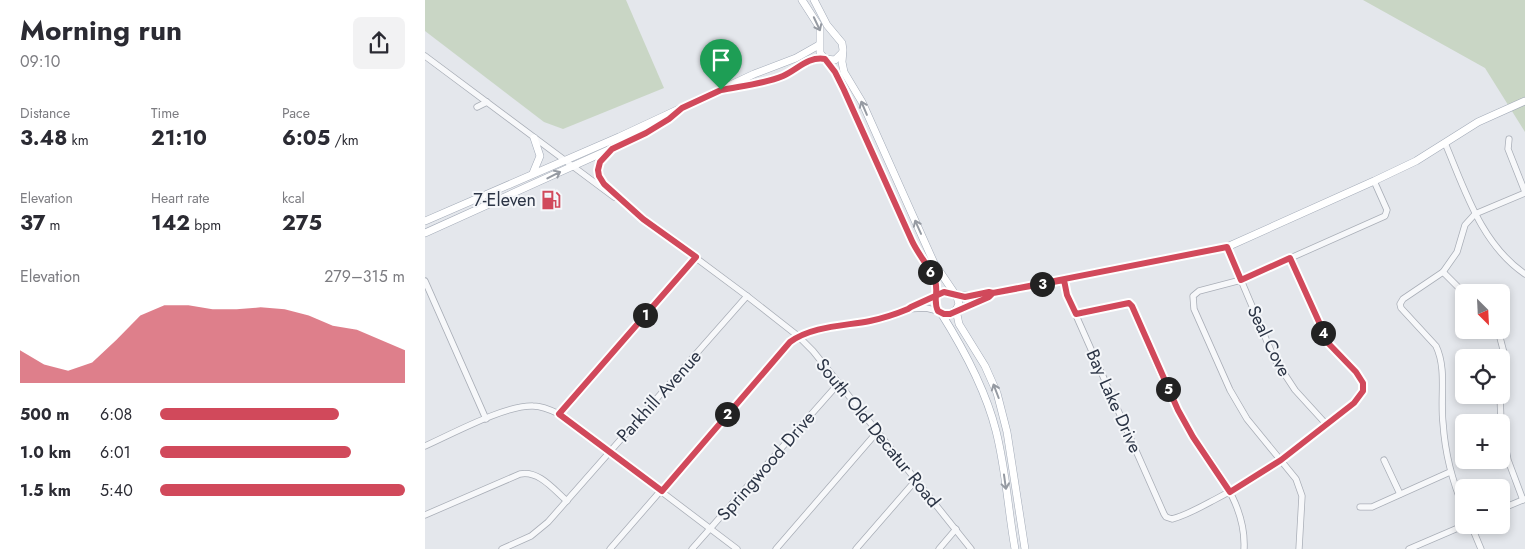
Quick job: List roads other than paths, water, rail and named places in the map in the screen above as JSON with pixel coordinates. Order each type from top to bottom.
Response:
[{"type":"main road","points":[[803,0],[819,25],[821,34],[819,53],[835,72],[912,242],[934,277],[937,296],[935,303],[957,337],[988,406],[997,434],[1015,549]]},
{"type":"main road","points":[[813,0],[843,46],[841,62],[844,72],[862,102],[934,263],[959,302],[957,310],[961,330],[977,353],[991,379],[1001,404],[1025,549]]},
{"type":"main road","points":[[425,221],[682,108],[754,74],[796,58],[819,45],[827,37],[838,39]]},
{"type":"main road","points":[[721,90],[780,78],[808,61],[835,60],[842,54]]},
{"type":"main road","points":[[937,296],[944,292],[965,297],[989,292],[993,293],[1227,247],[1416,161],[1485,119],[1525,101]]},
{"type":"main road","points":[[425,233],[646,133],[669,119],[682,108]]},
{"type":"main road","points":[[533,174],[540,156],[534,138]]},
{"type":"main road","points":[[612,149],[600,162],[598,170],[600,180],[643,219]]},
{"type":"main road","points":[[441,214],[445,224]]},
{"type":"main road","points":[[940,312],[950,314],[989,297],[993,293]]},
{"type":"main road","points":[[997,434],[1007,432]]},
{"type":"street","name":"South Old Decatur Road","points":[[425,56],[696,257],[798,336],[813,351],[878,431],[971,549]]},
{"type":"street","points":[[477,107],[487,102]]},
{"type":"street","points":[[1455,485],[1450,472],[1442,422],[1442,366],[1439,352],[1436,346],[1401,308],[1400,304],[1403,299],[1443,272],[1457,252],[1465,225],[1475,214],[1525,192],[1508,150],[1509,139]]},
{"type":"street","points":[[1445,143],[1475,214],[1502,255],[1525,274]]},
{"type":"street","points":[[1299,549],[1302,496],[1297,480],[1247,419],[1230,390],[1194,309],[1194,294],[1241,280],[1385,216],[1387,210],[1374,181]]},
{"type":"street","name":"Seal Cove","points":[[1227,247],[1274,358],[1295,390],[1326,424]]},
{"type":"street","points":[[559,414],[696,257]]},
{"type":"street","points":[[1230,492],[1281,460],[1354,403],[1364,387],[1361,378],[1329,344],[1290,258]]},
{"type":"street","points":[[1443,272],[1456,284]]},
{"type":"street","name":"Bay Lake Drive","points":[[1064,280],[1067,295],[1164,514],[1170,519],[1175,518],[1230,492]]},
{"type":"street","points":[[425,281],[486,419]]},
{"type":"street","name":"Parkhill Avenue","points":[[502,549],[531,536],[549,522],[747,296]]},
{"type":"street","points":[[610,549],[790,342],[798,336],[812,331],[884,318],[937,296]]},
{"type":"street","points":[[1076,314],[1127,303],[1131,304],[1178,410],[1193,437],[1230,492],[1241,522],[1244,549]]},
{"type":"street","points":[[908,309],[926,308],[940,312]]},
{"type":"street","name":"Springwood Drive","points":[[692,549],[839,383]]},
{"type":"street","points":[[426,444],[519,406],[535,406],[550,409],[610,452],[737,549]]},
{"type":"street","points":[[776,549],[878,431]]},
{"type":"street","points":[[1384,460],[1400,494]]},
{"type":"street","points":[[1510,467],[1524,500],[1510,505]]},
{"type":"street","points":[[1360,507],[1372,507],[1450,472]]},
{"type":"street","points":[[425,515],[526,473],[543,480],[567,501]]},
{"type":"street","points":[[856,549],[916,480]]},
{"type":"street","points":[[939,549],[956,529]]},
{"type":"street","points":[[1409,549],[1455,529]]},
{"type":"street","points":[[1475,534],[1481,549]]},
{"type":"place","name":"7-Eleven","points":[[551,200]]}]
